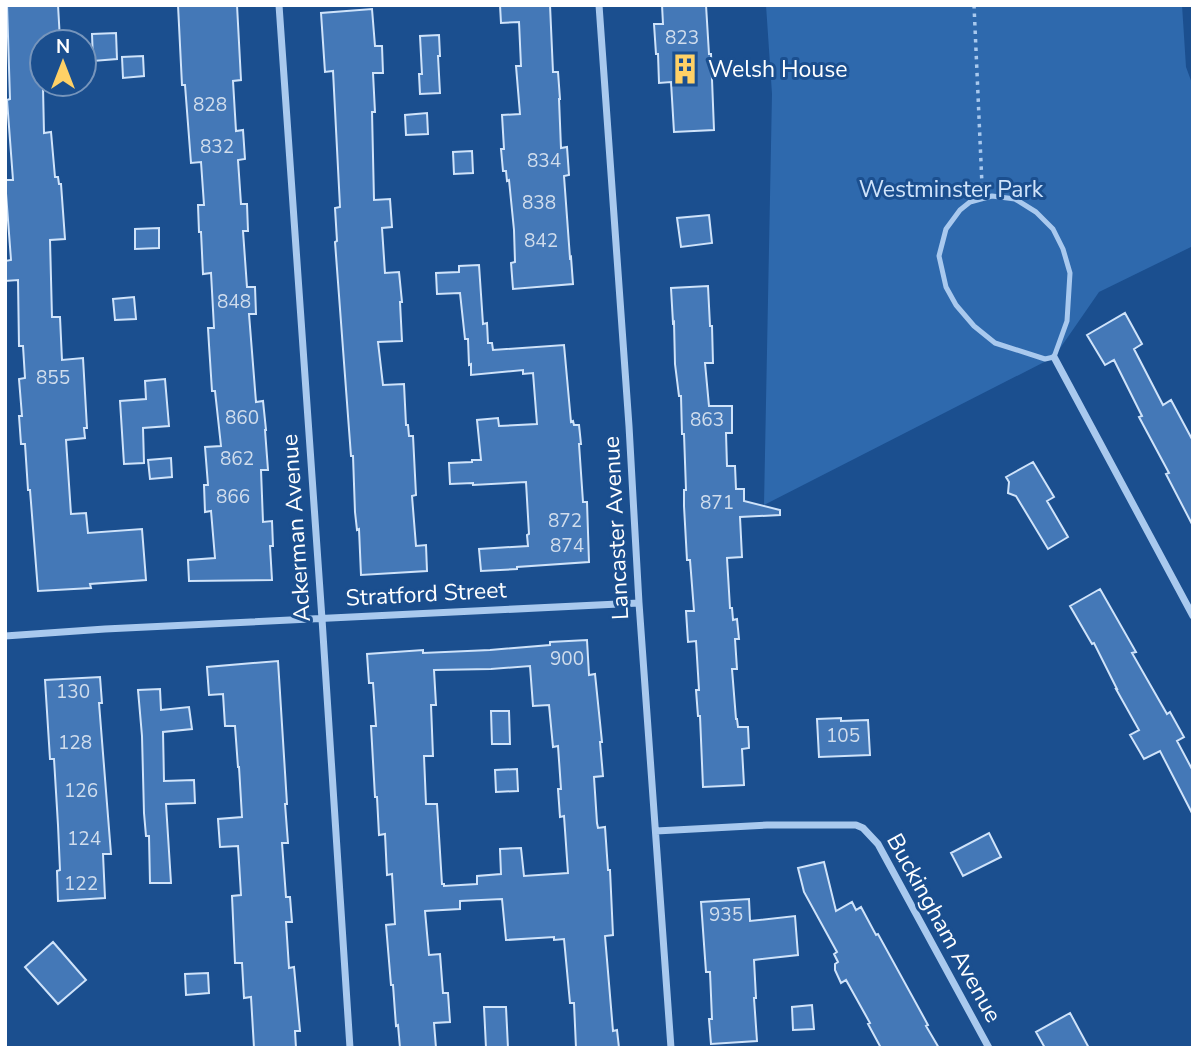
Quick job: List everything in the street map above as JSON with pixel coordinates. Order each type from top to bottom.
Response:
[{"type":"street","name":"Ackerman Avenue","points":[[279,5],[350,1048]]},
{"type":"street","name":"Lancaster Avenue","points":[[599,5],[671,1048]]},
{"type":"street","points":[[1054,356],[1193,616]]},
{"type":"street","name":"Stratford Street","points":[[5,636],[639,603]]},
{"type":"street","name":"Buckingham Avenue","points":[[656,831],[767,825],[856,825],[863,828],[877,844],[989,1048]]},
{"type":"lane","points":[[992,196],[1015,199],[1036,212],[1053,229],[1063,248],[1070,273],[1067,321],[1054,356],[1045,359],[995,343],[974,326],[946,287],[939,256],[946,229],[960,210],[970,202],[992,196]]},
{"type":"path","points":[[974,5],[982,171]]},
{"type":"green space","name":"Westminster Park","points":[[766,5],[1182,5],[1186,67],[1193,86],[1193,246],[1099,292],[1054,357],[764,505],[772,94]]},
{"type":"building","points":[[7,5],[58,5],[59,28],[28,28],[28,98],[43,98],[44,133],[51,132],[55,177],[58,177],[61,184],[65,239],[50,240],[52,317],[60,317],[62,360],[83,358],[87,428],[84,428],[85,438],[66,440],[71,514],[86,513],[88,533],[142,529],[146,580],[90,584],[91,588],[38,591],[30,490],[25,444],[21,444],[19,416],[22,416],[19,379],[25,378],[23,346],[19,346],[18,280],[5,281],[5,261],[11,260],[5,180],[13,180],[7,100],[10,99]]},
{"type":"building","points":[[178,5],[237,5],[241,80],[233,81],[236,131],[243,130],[245,159],[238,160],[241,204],[247,204],[248,231],[243,231],[247,287],[255,287],[256,314],[249,314],[256,402],[263,401],[266,430],[268,470],[261,470],[263,522],[272,521],[272,580],[189,581],[188,560],[215,558],[211,511],[205,512],[204,485],[208,485],[205,447],[221,446],[215,391],[212,391],[208,328],[214,328],[211,273],[203,274],[199,232],[198,205],[204,205],[201,162],[191,163],[185,85],[182,85]]},
{"type":"building","points":[[500,5],[550,5],[553,72],[558,72],[561,148],[567,147],[569,175],[564,176],[573,284],[513,289],[511,263],[515,262],[514,230],[509,180],[507,181],[506,171],[503,171],[501,149],[504,149],[502,115],[520,114],[516,66],[521,66],[519,22],[501,23]]},
{"type":"building","points":[[662,5],[706,5],[714,130],[674,132],[671,82],[659,83],[656,54],[654,24],[663,24]]},
{"type":"building","points":[[372,9],[375,46],[382,46],[383,73],[373,73],[374,200],[390,199],[392,227],[382,228],[385,273],[399,272],[402,302],[402,341],[378,342],[383,385],[404,384],[406,425],[409,436],[413,436],[416,495],[412,496],[416,546],[426,545],[427,571],[361,575],[335,242],[335,208],[340,207],[333,71],[325,72],[321,13]]},
{"type":"building","points":[[116,33],[117,59],[98,61],[98,34]]},
{"type":"building","points":[[439,35],[440,93],[420,94],[420,36]]},
{"type":"building","points":[[143,56],[144,76],[123,78],[122,57]]},
{"type":"building","points":[[427,113],[428,134],[406,135],[405,115]]},
{"type":"building","points":[[472,151],[473,173],[454,174],[453,152]]},
{"type":"building","points":[[709,215],[712,243],[681,247],[677,218]]},
{"type":"building","points":[[159,228],[159,248],[135,249],[135,229]]},
{"type":"building","points":[[479,265],[483,324],[487,323],[488,343],[492,343],[493,350],[564,345],[571,422],[579,425],[583,502],[587,502],[589,562],[481,571],[479,549],[528,546],[526,482],[450,484],[449,463],[481,460],[477,420],[498,418],[499,426],[537,424],[533,373],[523,374],[523,370],[471,375],[460,293],[437,294],[436,273],[459,272],[459,266]]},
{"type":"building","points":[[708,286],[713,363],[705,363],[709,406],[732,406],[732,433],[726,433],[727,466],[735,466],[736,489],[744,489],[744,501],[780,510],[780,515],[740,517],[742,557],[727,558],[730,608],[733,620],[737,619],[739,639],[735,639],[737,669],[732,669],[736,719],[738,727],[748,727],[749,748],[742,749],[744,785],[703,787],[700,716],[696,690],[699,690],[696,641],[688,642],[686,611],[694,611],[690,560],[687,560],[684,434],[675,364],[671,288]]},
{"type":"building","points":[[134,297],[136,319],[115,320],[113,299]]},
{"type":"building","points":[[1125,313],[1142,344],[1134,349],[1163,405],[1171,400],[1193,441],[1193,526],[1114,360],[1105,365],[1087,335]]},
{"type":"building","points":[[165,379],[169,426],[143,428],[144,463],[124,464],[120,401],[146,399],[145,381]]},
{"type":"building","points":[[171,458],[172,477],[150,479],[148,460]]},
{"type":"building","points":[[1033,462],[1054,497],[1047,501],[1068,537],[1048,549],[1016,496],[1008,493],[1009,482],[1006,477]]},
{"type":"building","points":[[1100,589],[1136,652],[1132,653],[1167,714],[1170,712],[1184,737],[1177,741],[1193,771],[1193,815],[1160,751],[1144,759],[1130,735],[1139,730],[1094,643],[1092,644],[1070,606]]},
{"type":"building","points":[[587,640],[589,675],[595,674],[603,776],[594,777],[597,823],[598,828],[605,827],[610,870],[613,935],[605,936],[613,1031],[617,1030],[619,1048],[576,1048],[574,1003],[570,1003],[564,939],[554,940],[554,937],[506,940],[502,899],[460,901],[460,909],[425,911],[429,955],[440,954],[443,993],[448,993],[450,1022],[434,1023],[436,1048],[400,1048],[386,925],[395,924],[392,874],[387,875],[385,834],[379,835],[371,726],[376,726],[373,683],[369,683],[367,654],[423,650],[423,653],[490,650],[550,645],[550,642]],"holes":[[[530,666],[533,706],[549,705],[553,747],[558,746],[560,817],[564,816],[568,873],[524,876],[521,848],[500,849],[501,874],[477,876],[477,884],[444,886],[437,804],[426,804],[424,756],[433,756],[431,705],[436,705],[434,670]]]},
{"type":"building","points":[[278,661],[288,843],[282,843],[286,897],[290,897],[292,922],[286,922],[289,968],[294,967],[300,1031],[295,1031],[296,1048],[254,1048],[251,997],[244,998],[242,963],[235,963],[232,896],[241,895],[238,846],[220,847],[218,819],[242,817],[235,726],[225,726],[223,694],[209,695],[207,667]]},
{"type":"building","points":[[100,677],[102,703],[99,703],[111,854],[103,854],[105,898],[58,901],[58,825],[45,680]]},
{"type":"building","points":[[160,689],[161,710],[189,707],[192,729],[163,732],[164,781],[194,780],[195,803],[166,804],[171,883],[150,883],[149,836],[146,836],[144,813],[138,690]]},
{"type":"building","points":[[491,711],[509,711],[510,744],[492,744]]},
{"type":"building","points":[[841,718],[841,721],[868,720],[870,755],[819,757],[817,719]]},
{"type":"building","points":[[517,769],[518,791],[496,792],[495,770]]},
{"type":"building","points":[[989,833],[1001,857],[963,876],[951,853]]},
{"type":"building","points":[[824,862],[836,911],[852,902],[856,910],[861,907],[939,1048],[881,1048],[846,980],[841,983],[835,970],[835,964],[838,962],[834,954],[837,952],[804,892],[798,868]]},
{"type":"building","points":[[749,899],[750,921],[795,916],[798,955],[754,960],[757,1041],[711,1044],[710,972],[706,972],[701,902]]},
{"type":"building","points":[[53,942],[86,980],[58,1004],[25,967]]},
{"type":"building","points":[[208,973],[209,993],[186,995],[185,974]]},
{"type":"building","points":[[812,1005],[814,1029],[793,1030],[792,1007]]},
{"type":"building","points":[[484,1007],[506,1007],[508,1048],[486,1048]]},
{"type":"building","points":[[1070,1013],[1089,1048],[1045,1048],[1036,1032]]},
{"type":"place","name":"Welsh House","points":[[685,69]]}]
